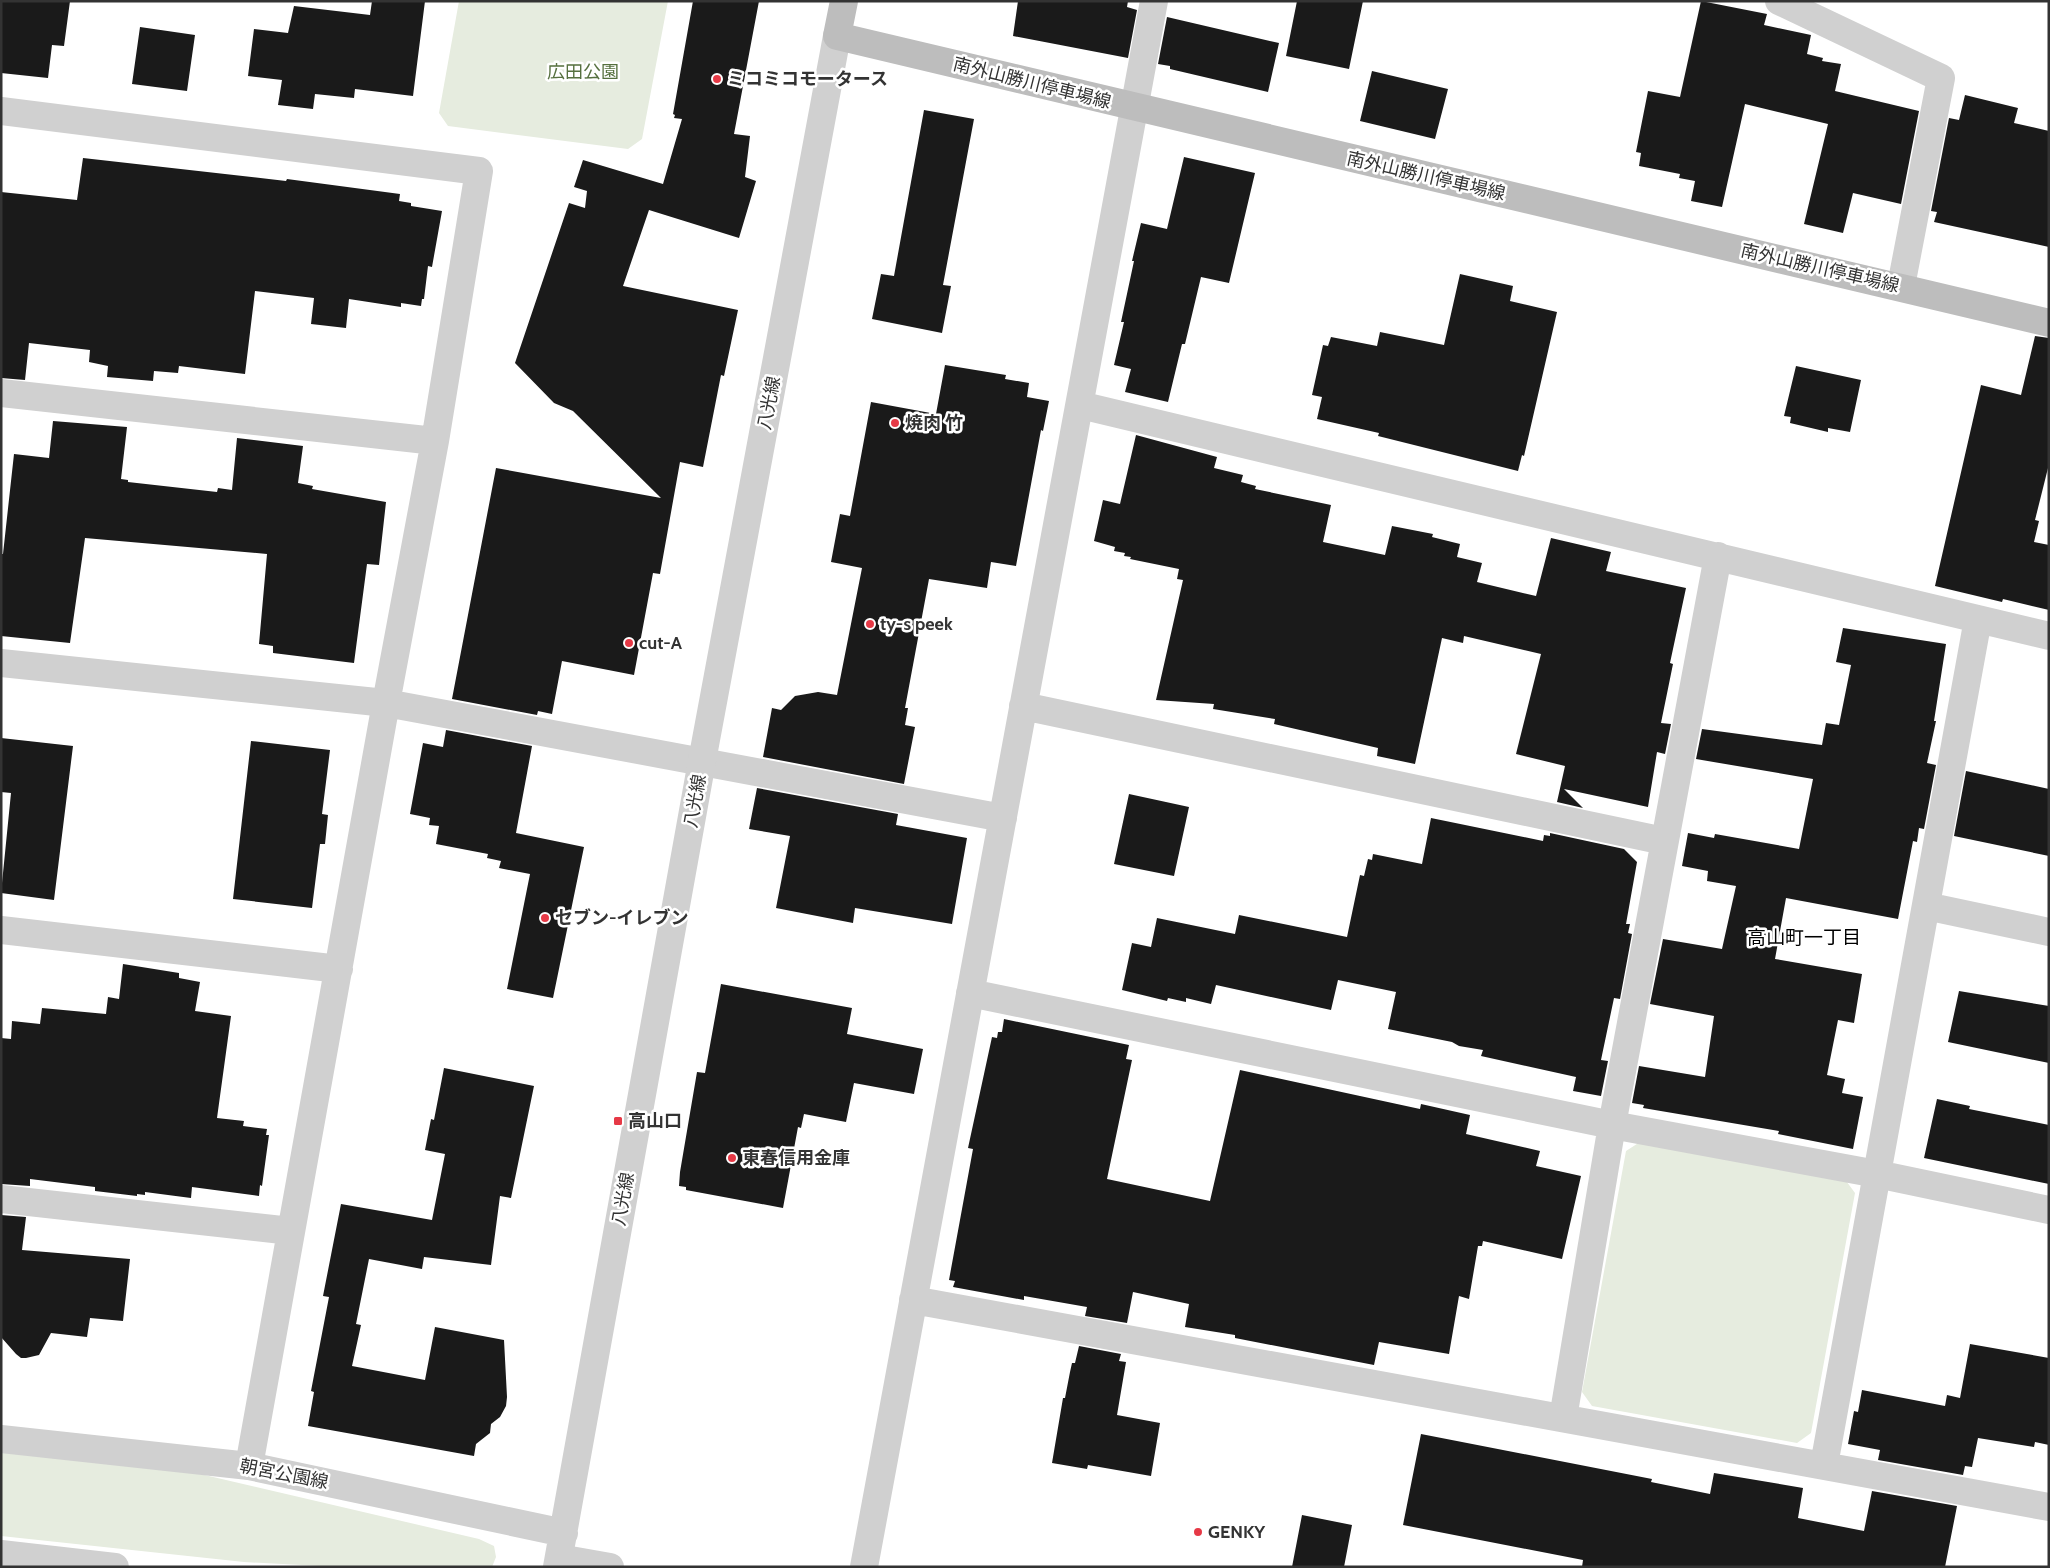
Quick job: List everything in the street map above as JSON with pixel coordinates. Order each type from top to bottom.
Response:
[{"type":"main road","points":[[837,36],[844,1]]},
{"type":"main road","name":"南外山勝川停車場線","points":[[837,36],[1134,108],[1901,286],[2049,323]]},
{"type":"street","points":[[864,1567],[1154,1]]},
{"type":"street","points":[[1779,1],[1941,78],[1901,286]]},
{"type":"street","name":"八光線","points":[[560,1553],[702,762],[837,36]]},
{"type":"street","points":[[1,111],[479,171],[435,441],[249,1466]]},
{"type":"street","points":[[1,393],[435,441]]},
{"type":"street","points":[[1080,405],[2049,636]]},
{"type":"street","points":[[1563,1418],[1612,1125],[1718,556]]},
{"type":"street","points":[[1824,1465],[1978,618]]},
{"type":"street","points":[[1,663],[386,703],[1003,818]]},
{"type":"street","points":[[1023,706],[1664,841]]},
{"type":"street","points":[[1926,906],[2049,932]]},
{"type":"street","points":[[1,930],[339,969]]},
{"type":"street","points":[[970,993],[1612,1125],[1876,1174],[2049,1210]]},
{"type":"street","points":[[1,1199],[291,1231]]},
{"type":"street","points":[[913,1300],[2049,1507]]},
{"type":"street","name":"朝宮公園線","points":[[1,1439],[249,1466],[610,1567]]},
{"type":"street","points":[[1,1554],[115,1567]]},
{"type":"green space","name":"広田公園","points":[[459,1],[668,1],[642,139],[628,149],[448,126],[439,113]]},
{"type":"green space","points":[[1640,1142],[1844,1178],[1855,1193],[1811,1433],[1797,1443],[1592,1406],[1582,1392],[1626,1151]]},
{"type":"green space","points":[[1,1452],[196,1473],[479,1539],[494,1546],[496,1557],[492,1567],[340,1567],[244,1562],[1,1536]]},
{"type":"building","points":[[1,1],[70,1],[64,46],[52,45],[48,78],[1,73]]},
{"type":"building","points":[[372,1],[425,1],[413,96],[355,89],[354,98],[315,94],[313,109],[278,105],[282,80],[248,76],[254,29],[288,33],[294,6],[370,15]]},
{"type":"building","points":[[693,1],[759,1],[734,134],[750,136],[745,177],[756,181],[739,238],[649,210],[623,286],[738,310],[724,376],[721,375],[703,467],[680,462],[660,574],[653,573],[634,675],[562,661],[552,714],[538,711],[537,715],[452,699],[496,468],[661,498],[573,411],[554,403],[515,363],[569,203],[585,208],[587,191],[574,187],[583,160],[663,184],[682,119],[674,118],[675,115],[673,114]]},
{"type":"building","points":[[1018,1],[1128,1],[1127,7],[1137,10],[1128,58],[1013,36]]},
{"type":"building","points":[[1297,1],[1363,1],[1349,69],[1286,56]]},
{"type":"building","points":[[1701,1],[1767,14],[1764,25],[1811,35],[1807,54],[1823,58],[1822,61],[1841,64],[1835,91],[1919,111],[1901,204],[1853,193],[1843,233],[1804,224],[1828,124],[1745,104],[1722,207],[1691,201],[1695,181],[1679,178],[1680,174],[1639,166],[1641,153],[1636,152],[1648,91],[1680,97]]},
{"type":"building","points":[[1167,17],[1279,43],[1268,92],[1170,69],[1170,66],[1158,64]]},
{"type":"building","points":[[140,27],[195,35],[187,91],[132,84]]},
{"type":"building","points":[[1372,71],[1448,89],[1435,139],[1360,121]]},
{"type":"building","points":[[1965,95],[2018,108],[2014,123],[2049,131],[2049,247],[1934,222],[1937,212],[1931,211],[1949,118],[1959,120]]},
{"type":"building","points":[[924,110],[974,119],[943,285],[951,286],[942,333],[872,319],[881,274],[894,276]]},
{"type":"building","points":[[1184,157],[1255,173],[1229,283],[1201,277],[1185,344],[1182,344],[1168,402],[1125,392],[1131,369],[1114,365],[1124,322],[1121,322],[1141,223],[1167,229]]},
{"type":"building","points":[[83,158],[286,181],[287,179],[400,194],[399,201],[411,203],[411,206],[442,211],[432,267],[428,266],[424,299],[422,299],[421,306],[401,303],[401,307],[349,299],[346,328],[311,324],[314,298],[255,291],[245,374],[179,366],[178,373],[154,371],[153,381],[107,377],[108,366],[89,362],[90,350],[29,343],[25,380],[1,378],[1,192],[77,200]]},
{"type":"building","points":[[1460,274],[1513,286],[1510,301],[1557,312],[1524,456],[1522,455],[1518,471],[1378,436],[1379,433],[1317,419],[1322,397],[1312,395],[1323,345],[1328,346],[1331,337],[1377,346],[1380,332],[1444,345]]},
{"type":"building","points":[[2035,336],[2049,338],[2049,464],[2035,520],[2039,521],[2034,542],[2049,545],[2049,610],[2003,599],[2002,602],[1935,586],[1981,385],[2021,395]]},
{"type":"building","points":[[945,365],[1006,375],[1005,379],[1029,383],[1027,397],[1049,401],[1043,431],[1041,430],[1016,566],[991,562],[987,588],[929,579],[905,708],[908,708],[905,725],[915,727],[904,784],[763,757],[772,708],[781,710],[795,696],[818,692],[837,695],[862,568],[831,562],[840,514],[850,516],[871,402],[936,414]]},
{"type":"building","points":[[1796,366],[1861,380],[1850,432],[1828,428],[1828,432],[1790,423],[1791,417],[1784,416]]},
{"type":"building","points":[[53,421],[127,427],[121,479],[128,480],[128,482],[217,492],[218,488],[232,490],[237,438],[303,446],[298,483],[313,486],[312,489],[386,502],[379,565],[367,564],[354,663],[273,653],[273,646],[259,644],[267,554],[85,538],[70,643],[1,636],[1,554],[3,554],[14,454],[49,458]]},
{"type":"building","points":[[1136,435],[1217,457],[1214,468],[1243,475],[1241,482],[1256,486],[1255,489],[1331,505],[1323,542],[1385,555],[1392,526],[1433,534],[1432,537],[1460,544],[1457,557],[1482,563],[1477,582],[1536,596],[1551,538],[1611,552],[1606,571],[1686,588],[1670,663],[1673,664],[1661,723],[1671,724],[1665,754],[1657,752],[1648,807],[1564,789],[1583,808],[1557,802],[1565,766],[1516,754],[1541,654],[1464,636],[1463,643],[1442,638],[1415,764],[1377,756],[1378,748],[1274,724],[1275,719],[1213,709],[1214,704],[1156,700],[1183,580],[1177,579],[1179,569],[1130,559],[1131,557],[1124,556],[1125,553],[1114,551],[1115,547],[1094,541],[1103,500],[1120,504]]},
{"type":"building","points":[[1843,628],[1946,644],[1934,721],[1936,721],[1927,763],[1936,765],[1924,829],[1919,828],[1917,842],[1913,841],[1898,919],[1786,898],[1775,959],[1862,974],[1854,1023],[1838,1020],[1827,1075],[1845,1079],[1842,1093],[1863,1097],[1853,1149],[1778,1134],[1779,1131],[1643,1108],[1644,1105],[1632,1103],[1639,1066],[1705,1077],[1714,1016],[1650,1004],[1663,939],[1722,949],[1736,886],[1707,881],[1708,871],[1682,866],[1688,833],[1714,838],[1715,834],[1799,849],[1813,779],[1696,759],[1702,729],[1822,745],[1826,723],[1839,725],[1851,665],[1836,662]]},
{"type":"building","points":[[446,730],[532,746],[516,833],[584,847],[553,998],[507,989],[530,874],[499,868],[501,861],[487,858],[488,854],[436,844],[439,826],[429,825],[430,818],[410,814],[423,743],[443,747]]},
{"type":"building","points":[[1,738],[73,746],[54,900],[1,893],[11,793],[1,792]]},
{"type":"building","points":[[251,741],[330,750],[322,814],[328,815],[325,844],[320,844],[312,908],[233,899]]},
{"type":"building","points":[[1966,771],[2049,789],[2049,856],[1954,836]]},
{"type":"building","points":[[757,788],[898,814],[896,825],[967,838],[952,924],[855,908],[853,923],[776,908],[790,836],[749,829]]},
{"type":"building","points":[[1129,794],[1189,807],[1174,876],[1114,864]]},
{"type":"building","points":[[1431,818],[1543,841],[1544,835],[1550,836],[1550,833],[1624,849],[1637,862],[1626,924],[1630,924],[1628,933],[1632,934],[1620,999],[1614,998],[1601,1060],[1608,1061],[1601,1096],[1573,1091],[1576,1077],[1481,1056],[1483,1050],[1459,1046],[1452,1042],[1388,1029],[1396,992],[1338,980],[1331,1010],[1216,985],[1211,1004],[1186,998],[1186,1002],[1168,998],[1167,1001],[1122,990],[1132,943],[1151,947],[1157,918],[1235,934],[1239,915],[1347,937],[1360,875],[1364,876],[1368,859],[1372,860],[1373,854],[1422,864]]},
{"type":"building","points":[[123,964],[179,973],[179,978],[200,982],[195,1011],[231,1016],[217,1118],[244,1121],[243,1126],[267,1129],[266,1135],[269,1135],[259,1196],[192,1187],[191,1198],[145,1192],[145,1195],[137,1194],[137,1196],[95,1191],[95,1187],[30,1179],[30,1186],[1,1184],[1,1038],[11,1039],[12,1021],[40,1024],[42,1008],[106,1014],[108,997],[119,999]]},
{"type":"building","points":[[721,984],[852,1008],[847,1034],[923,1049],[914,1094],[854,1083],[846,1122],[804,1114],[801,1128],[798,1127],[783,1208],[686,1190],[686,1187],[679,1186],[697,1072],[705,1073]]},
{"type":"building","points":[[1959,991],[2049,1006],[2049,1063],[1948,1042]]},
{"type":"building","points":[[1004,1019],[1129,1045],[1126,1059],[1132,1060],[1107,1179],[1210,1201],[1240,1070],[1420,1109],[1421,1104],[1470,1115],[1466,1134],[1540,1151],[1536,1166],[1581,1176],[1562,1259],[1483,1241],[1482,1246],[1478,1246],[1469,1299],[1459,1296],[1449,1354],[1379,1342],[1374,1365],[1235,1338],[1235,1335],[1185,1327],[1189,1304],[1133,1292],[1127,1323],[1085,1316],[1087,1307],[1024,1296],[1024,1300],[953,1287],[955,1281],[949,1280],[973,1149],[968,1148],[992,1037],[997,1038],[998,1032],[1002,1032]]},
{"type":"building","points":[[444,1068],[534,1086],[511,1198],[500,1196],[491,1265],[424,1257],[422,1269],[369,1259],[356,1324],[361,1325],[352,1366],[425,1380],[435,1327],[504,1340],[506,1406],[500,1417],[491,1424],[490,1433],[476,1444],[474,1456],[308,1426],[314,1392],[311,1391],[329,1297],[323,1296],[341,1204],[432,1220],[445,1154],[425,1150],[431,1119],[434,1120]]},
{"type":"building","points":[[1937,1099],[1970,1106],[1969,1109],[2049,1125],[2049,1184],[1924,1158]]},
{"type":"building","points":[[1,1215],[26,1217],[22,1250],[130,1259],[123,1321],[90,1318],[87,1337],[51,1333],[39,1355],[21,1358],[16,1354],[1,1337]]},
{"type":"building","points":[[1970,1344],[2049,1358],[2049,1445],[2035,1442],[2034,1447],[1978,1438],[1972,1467],[1965,1466],[1963,1475],[1878,1460],[1880,1450],[1848,1444],[1854,1411],[1858,1412],[1862,1390],[1945,1406],[1947,1395],[1960,1398]]},
{"type":"building","points":[[1079,1346],[1121,1354],[1119,1361],[1126,1362],[1117,1415],[1160,1423],[1151,1476],[1088,1465],[1087,1469],[1052,1463],[1063,1398],[1065,1398],[1072,1363],[1075,1363]]},
{"type":"building","points":[[1421,1434],[1652,1479],[1651,1482],[1710,1494],[1714,1473],[1803,1488],[1798,1518],[1864,1531],[1872,1491],[1957,1506],[1945,1567],[1582,1567],[1583,1560],[1403,1525]]},
{"type":"building","points":[[1302,1515],[1352,1525],[1344,1567],[1292,1567]]},
{"type":"place","name":"ミコミコモータース","points":[[717,79]]},
{"type":"place","name":"焼肉 竹","points":[[895,423]]},
{"type":"place","name":"ty-s peek","points":[[870,624]]},
{"type":"place","name":"cut-A","points":[[629,643]]},
{"type":"place","name":"セブン-イレブン","points":[[545,918]]},
{"type":"place","name":"高山口","points":[[618,1121]]},
{"type":"place","name":"東春信用金庫","points":[[732,1158]]},
{"type":"place","name":"GENKY","points":[[1198,1532]]},
{"type":"district","name":"高山町一丁目","points":[[1804,937]]}]
